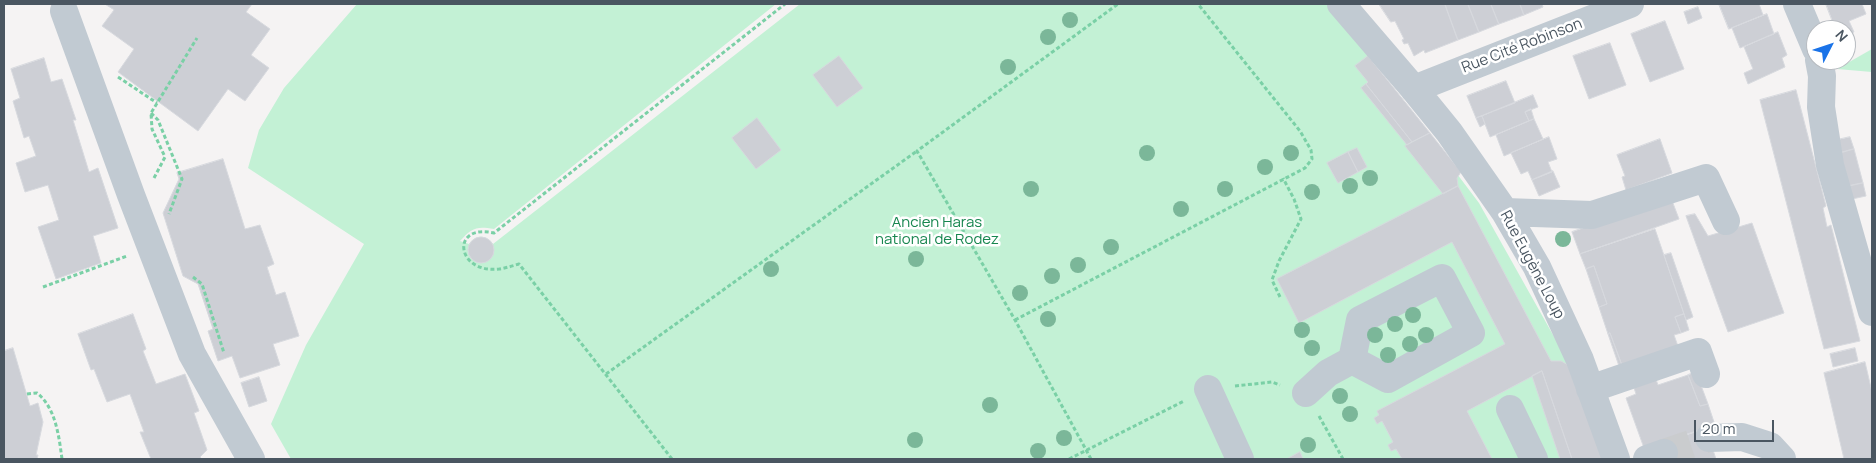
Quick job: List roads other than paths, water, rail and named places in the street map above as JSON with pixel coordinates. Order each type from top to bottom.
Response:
[{"type":"street","name":"Rue Cité Robinson","points":[[1414,89],[1630,4]]},
{"type":"street","points":[[1797,4],[1806,25]]},
{"type":"street","name":"Rue Eugène Loup","points":[[1354,9],[1448,132],[1505,212],[1536,268],[1580,360],[1616,459]]},
{"type":"street","points":[[64,12],[192,354],[250,459]]},
{"type":"street","points":[[1820,70],[1821,107],[1830,165],[1872,312]]},
{"type":"street","points":[[1505,212],[1592,215],[1706,178],[1726,222]]},
{"type":"street","points":[[1593,397],[1698,352],[1706,374]]},
{"type":"street","points":[[1306,393],[1328,373],[1352,360]]},
{"type":"street","points":[[1593,397],[1653,379]]},
{"type":"street","points":[[1208,389],[1240,459]]},
{"type":"street","points":[[1510,409],[1534,459]]},
{"type":"street","points":[[1709,438],[1742,436],[1770,446],[1782,459]]},
{"type":"tunnel","points":[[1664,453],[1709,438]]},
{"type":"park label","name":"Ancien Haras national de Rodez","points":[[937,232]]}]
